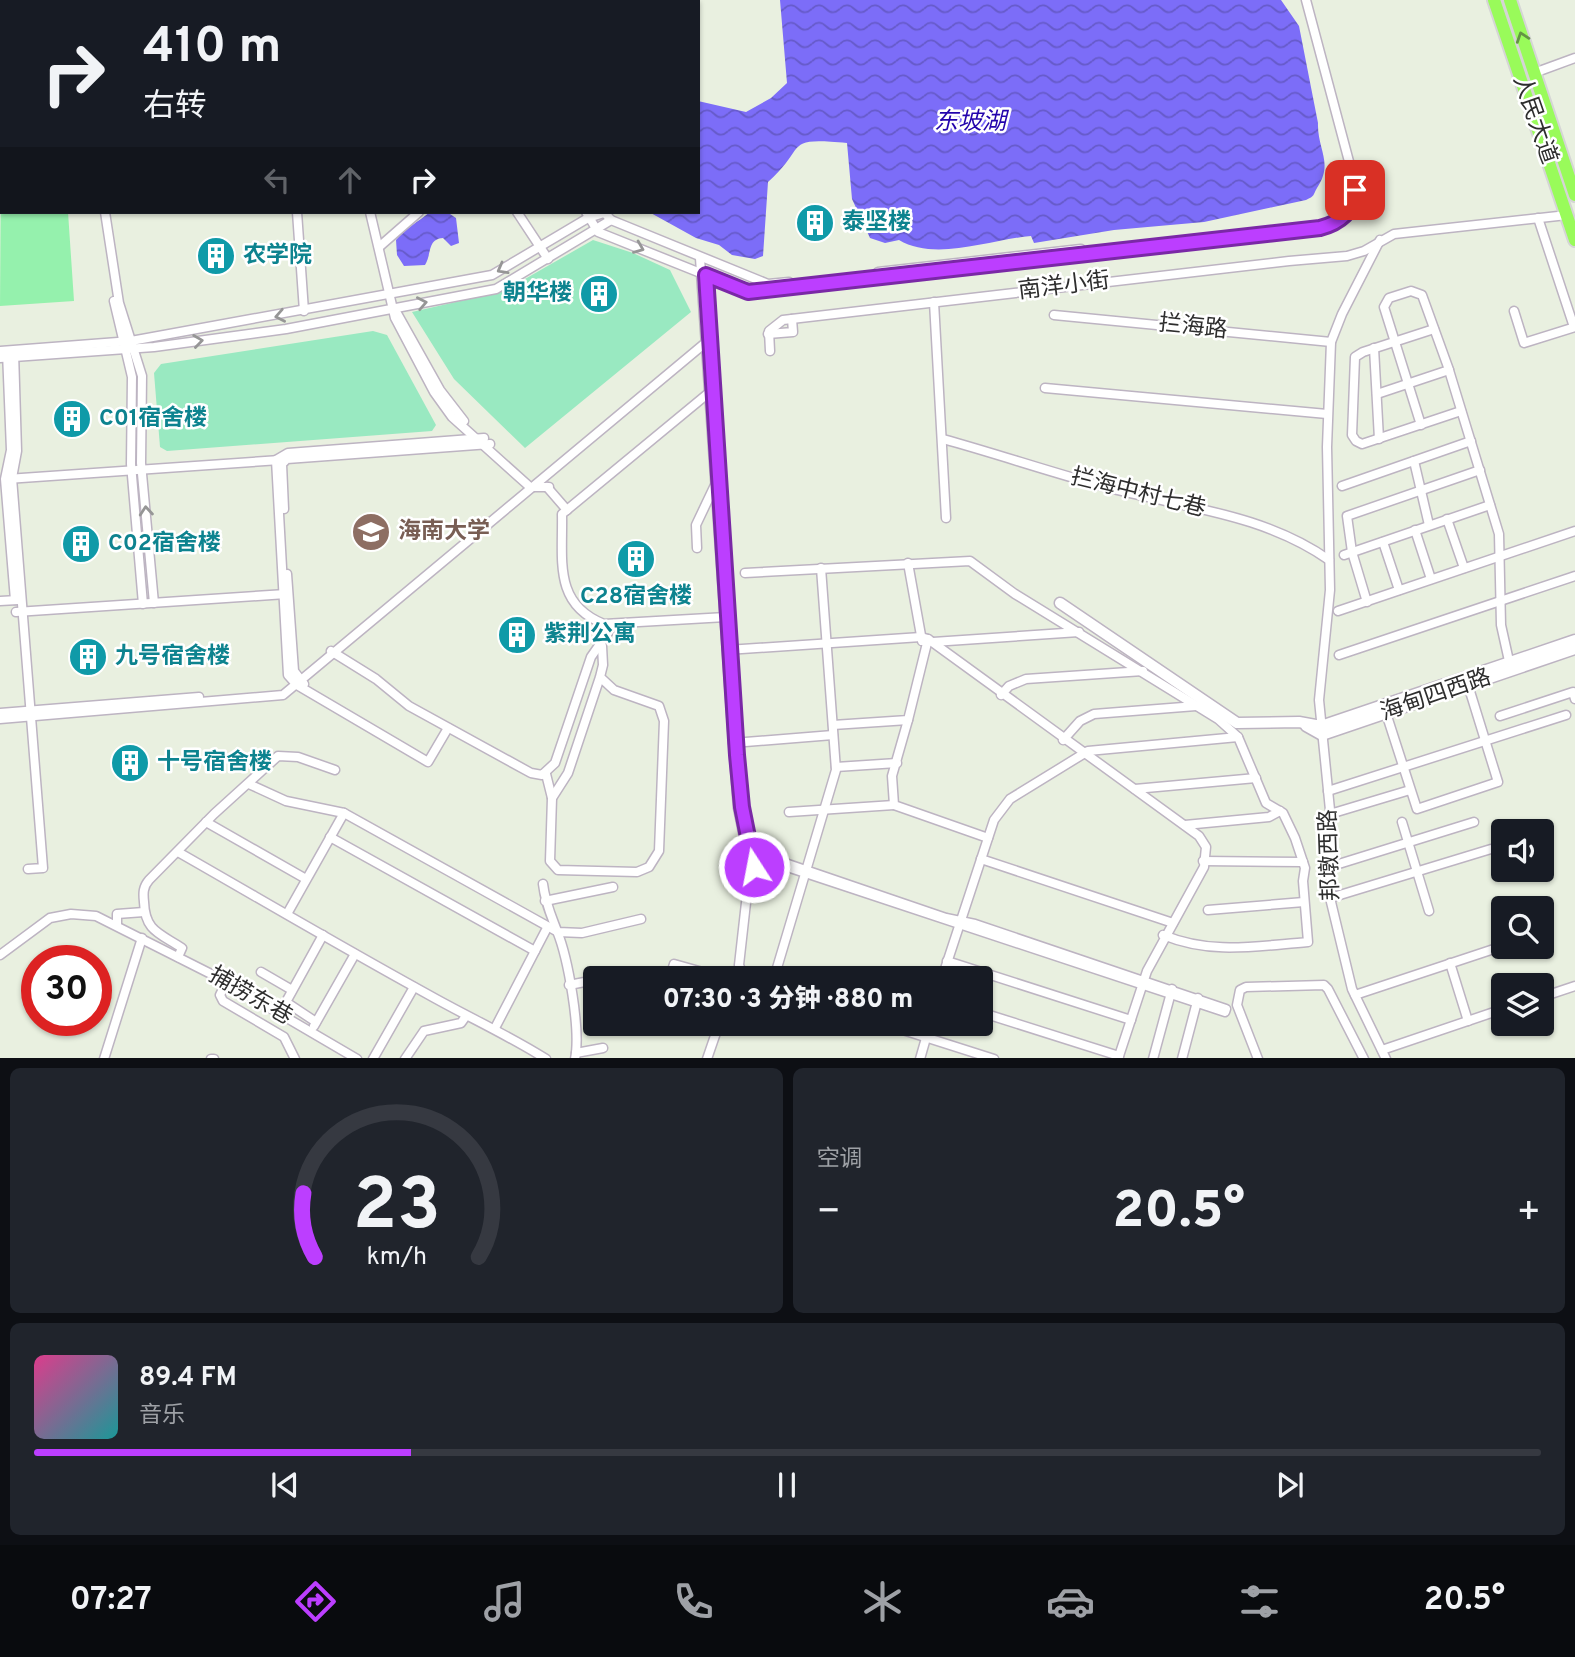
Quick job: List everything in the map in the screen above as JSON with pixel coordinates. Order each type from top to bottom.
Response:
[{"type":"main road","name":"人民大道","points":[[1494,0],[1575,240]]},
{"type":"main road","name":"人民大道","points":[[1510,0],[1575,195]]},
{"type":"street","points":[[606,214],[611,220],[768,284],[1331,219],[1348,204],[1350,185],[1304,0]]},
{"type":"street","points":[[128,345],[492,275],[587,215],[596,229],[748,292],[1320,228],[1333,223],[1352,206],[1355,184],[1304,0]]},
{"type":"street","points":[[1534,73],[1575,58]]},
{"type":"street","points":[[103,214],[132,377],[132,473],[143,604]]},
{"type":"street","points":[[297,214],[304,311]]},
{"type":"street","points":[[371,214],[401,333],[434,392],[452,417],[530,484],[549,487],[567,510]]},
{"type":"street","points":[[379,247],[417,214]]},
{"type":"street","points":[[518,214],[548,259]]},
{"type":"street","name":"南洋小街","points":[[768,334],[774,324],[792,319],[1289,261],[1315,261],[1364,251],[1394,234],[1567,215]]},
{"type":"street","points":[[1514,311],[1524,342],[1574,327],[1538,218]]},
{"type":"street","points":[[28,869],[41,868],[6,481],[11,450],[7,354],[286,329],[496,289],[611,220]]},
{"type":"street","points":[[1060,603],[1237,723],[1299,722],[1322,731],[1319,700],[1328,621],[1327,414],[1331,342],[1342,314],[1380,240]]},
{"type":"street","points":[[703,259],[738,808],[750,853],[739,966]]},
{"type":"street","points":[[1421,425],[1384,307],[1389,299],[1411,291],[1422,295],[1434,328],[1499,534],[1503,641],[1509,661]]},
{"type":"street","points":[[934,302],[946,518]]},
{"type":"street","name":"拦海路","points":[[1055,315],[1331,342]]},
{"type":"street","points":[[770,351],[768,334],[793,332],[792,319]]},
{"type":"street","points":[[1434,328],[1358,354],[1353,362],[1352,435],[1356,442],[1362,444],[1461,411]]},
{"type":"street","points":[[0,719],[29,714],[283,695],[530,484],[708,338]]},
{"type":"street","points":[[128,345],[142,376],[142,472],[154,603]]},
{"type":"street","points":[[1374,348],[1379,439]]},
{"type":"street","points":[[1377,394],[1449,370]]},
{"type":"street","points":[[1045,388],[1327,414]]},
{"type":"street","points":[[711,390],[562,514],[564,584],[569,598],[589,619],[604,624],[726,617]]},
{"type":"street","name":"拦海中村七巷","points":[[943,439],[1116,490],[1183,504],[1249,523],[1301,541],[1329,560]]},
{"type":"street","points":[[6,481],[280,462],[483,441]]},
{"type":"street","points":[[1342,486],[1471,441]]},
{"type":"street","points":[[1414,461],[1429,525]]},
{"type":"street","points":[[280,462],[286,594],[294,671],[298,681],[310,692],[428,762],[448,728]]},
{"type":"street","points":[[1367,602],[1348,553],[1347,516],[1480,470]]},
{"type":"street","points":[[697,548],[696,525],[717,481]]},
{"type":"street","points":[[1348,553],[1490,505]]},
{"type":"street","points":[[1447,519],[1464,568]]},
{"type":"street","points":[[1415,530],[1431,579]]},
{"type":"street","points":[[1338,611],[1575,531]]},
{"type":"street","points":[[1383,541],[1399,590]]},
{"type":"street","points":[[894,805],[892,776],[926,640],[908,562]]},
{"type":"street","points":[[745,573],[908,562],[973,562],[1015,594],[1226,724],[1238,737],[1268,805],[1280,811],[1303,862],[1308,942],[1212,949],[1188,945],[1164,935]]},
{"type":"street","points":[[778,966],[836,767],[821,568]]},
{"type":"street","points":[[1339,655],[1575,576]]},
{"type":"street","points":[[18,612],[286,594]]},
{"type":"street","points":[[0,599],[17,598]]},
{"type":"street","points":[[546,774],[555,763],[591,657],[602,646],[614,624]]},
{"type":"street","points":[[729,653],[1079,632]]},
{"type":"street","points":[[926,640],[1184,826],[1199,841],[1204,861],[1142,981],[1116,1057],[993,1016]]},
{"type":"street","name":"海甸四西路","points":[[1322,731],[1509,661],[1575,640]]},
{"type":"street","points":[[552,798],[568,773],[600,677],[603,665],[602,646]]},
{"type":"street","name":"海甸四西路","points":[[1322,731],[1386,713],[1575,649]]},
{"type":"street","points":[[333,652],[376,679],[409,706],[531,773],[546,774]]},
{"type":"street","points":[[1002,694],[1012,684],[1026,679],[1143,671]]},
{"type":"street","points":[[546,774],[552,798],[550,861],[554,868],[637,872],[649,867],[659,851],[665,731],[662,712],[654,702],[614,690],[600,677]]},
{"type":"street","points":[[1386,713],[1417,809],[1499,782],[1468,685]]},
{"type":"street","points":[[1500,716],[1573,692],[1575,699]]},
{"type":"street","points":[[1328,791],[1563,715],[1555,698]]},
{"type":"street","points":[[1064,739],[1080,721],[1094,714],[1198,706]]},
{"type":"street","points":[[0,713],[29,714]]},
{"type":"street","points":[[832,725],[908,720]]},
{"type":"street","name":"邦墩西路","points":[[1322,731],[1330,814],[1330,898],[1355,995],[1385,1058]]},
{"type":"street","points":[[735,743],[833,735]]},
{"type":"street","points":[[946,966],[988,838],[1004,804],[1084,753],[1238,737]]},
{"type":"street","points":[[178,957],[182,948],[147,924],[144,912],[145,885],[206,822],[278,756],[298,757],[335,770]]},
{"type":"street","points":[[836,767],[897,763]]},
{"type":"street","points":[[1134,789],[1256,778]]},
{"type":"street","points":[[249,784],[286,801],[344,813],[558,932],[582,933],[641,919]]},
{"type":"street","points":[[1330,814],[1410,790]]},
{"type":"street","points":[[789,812],[894,805],[988,838]]},
{"type":"street","points":[[1184,826],[1269,817],[1280,811]]},
{"type":"street","points":[[287,914],[344,813]]},
{"type":"street","points":[[206,822],[306,880]]},
{"type":"street","points":[[1402,822],[1429,911]]},
{"type":"street","points":[[1329,867],[1474,822]]},
{"type":"street","points":[[330,836],[535,951]]},
{"type":"street","points":[[1330,898],[1490,849]]},
{"type":"street","points":[[178,852],[355,954],[466,1016],[495,1028],[544,1058]]},
{"type":"street","points":[[750,853],[1197,1000],[1182,1058]]},
{"type":"street","points":[[981,859],[1171,923]]},
{"type":"street","points":[[1204,861],[1303,862]]},
{"type":"street","points":[[542,884],[545,901],[558,932],[569,985],[576,1027],[575,1056],[603,1048]]},
{"type":"street","points":[[545,901],[613,887]]},
{"type":"street","points":[[1208,910],[1304,902]]},
{"type":"street","points":[[117,924],[117,914],[144,912]]},
{"type":"street","name":"捕捞东巷","points":[[0,954],[50,918],[84,915],[117,924],[311,1031],[351,1057]]},
{"type":"street","points":[[495,1028],[547,928]]},
{"type":"street","points":[[316,1022],[286,1002],[323,935]]},
{"type":"street","points":[[104,1058],[142,938]]},
{"type":"street","points":[[1355,995],[1491,950]]},
{"type":"street","points":[[311,1031],[355,954]]},
{"type":"street","points":[[947,961],[1129,1020]]},
{"type":"street","points":[[1450,963],[1468,1021]]},
{"type":"street","points":[[261,972],[292,990]]},
{"type":"street","points":[[569,985],[583,982]]},
{"type":"street","points":[[226,983],[220,995],[223,1001],[284,1037],[294,1058]]},
{"type":"street","points":[[1258,1058],[1237,1005],[1240,990],[1246,987],[1306,983],[1324,985],[1328,989],[1363,1058]]},
{"type":"street","points":[[1554,993],[1575,986]]},
{"type":"street","points":[[374,1058],[414,987]]},
{"type":"street","points":[[1156,1058],[1173,992]]},
{"type":"street","points":[[1381,1050],[1491,1013]]},
{"type":"street","points":[[406,1058],[424,1031],[461,1023],[466,1016]]},
{"type":"street","points":[[708,1058],[715,1036]]},
{"type":"street","points":[[920,1058],[926,1036]]},
{"type":"street","points":[[929,1036],[992,1058]]},
{"type":"street","points":[[929,1036],[1001,1058]]},
{"type":"green space","points":[[1,214],[68,214],[74,301],[0,306]]},
{"type":"green space","points":[[593,240],[633,253],[670,270],[691,312],[525,448],[454,379],[412,312],[504,291]]},
{"type":"green space","points":[[373,331],[387,335],[436,425],[432,431],[167,451],[160,447],[154,373],[161,364]]},
{"type":"water","name":"东坡湖","points":[[780,0],[1281,0],[1299,26],[1324,156],[1324,171],[1313,195],[1306,200],[1204,222],[1114,230],[1034,243],[1031,236],[964,247],[930,249],[899,240],[885,243],[870,238],[852,199],[847,143],[826,141],[804,143],[798,147],[768,182],[763,256],[755,259],[732,255],[719,245],[696,238],[653,214],[700,214],[700,101],[746,112],[771,98],[787,83]]},
{"type":"water","points":[[427,214],[450,214],[456,218],[459,243],[451,246],[443,238],[438,239],[432,244],[425,265],[404,266],[397,255],[396,240]]},
{"type":"place","name":"泰坚楼","points":[[815,223]]},
{"type":"place","name":"农学院","points":[[216,256]]},
{"type":"place","name":"朝华楼","points":[[599,294]]},
{"type":"place","name":"C01宿舍楼","points":[[72,419]]},
{"type":"place","name":"海南大学","points":[[371,532]]},
{"type":"place","name":"C02宿舍楼","points":[[81,544]]},
{"type":"place","name":"C28宿舍楼","points":[[636,559]]},
{"type":"place","name":"紫荆公寓","points":[[517,635]]},
{"type":"place","name":"九号宿舍楼","points":[[88,657]]},
{"type":"place","name":"十号宿舍楼","points":[[130,763]]},
{"type":"route","points":[[754,867],[742,807],[737,755],[706,275],[748,292],[1320,228],[1344,216],[1352,206],[1355,190]]}]
